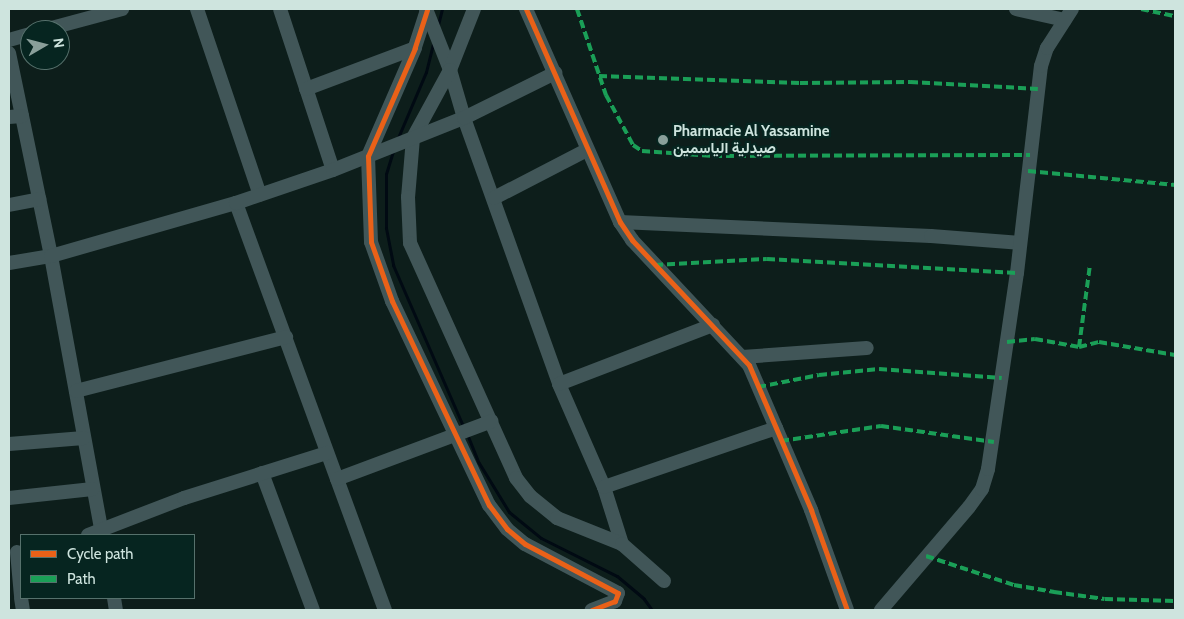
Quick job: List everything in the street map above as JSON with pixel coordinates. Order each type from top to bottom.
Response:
[{"type":"street","points":[[70,23],[122,9]]},
{"type":"street","points":[[198,9],[260,195]]},
{"type":"street","points":[[280,9],[333,170]]},
{"type":"street","points":[[426,9],[444,52],[464,118],[559,384],[604,487],[622,544]]},
{"type":"street","points":[[426,9],[415,48],[373,154],[371,242],[379,268],[489,505],[507,529],[525,544],[618,593],[615,601],[592,610]]},
{"type":"street","points":[[474,9],[450,70],[409,140],[408,197],[410,243],[419,269],[486,423],[516,478],[530,496],[557,518],[622,544],[664,581]]},
{"type":"street","points":[[526,9],[620,222],[632,240],[742,358],[776,428],[836,574],[847,610]]},
{"type":"street","points":[[881,610],[982,488],[994,442],[1041,66],[1047,48],[1069,14],[1016,9]]},
{"type":"street","points":[[306,89],[415,48]]},
{"type":"street","points":[[9,53],[15,117],[39,199],[51,256],[93,489],[97,534],[184,498],[327,452]]},
{"type":"street","points":[[9,262],[51,256],[236,203],[333,170],[464,118],[555,73]]},
{"type":"street","points":[[494,198],[587,150]]},
{"type":"street","points":[[9,205],[39,199]]},
{"type":"street","points":[[236,203],[385,610]]},
{"type":"street","points":[[620,222],[931,236],[1020,243]]},
{"type":"street","points":[[559,384],[713,326]]},
{"type":"street","points":[[76,391],[286,337]]},
{"type":"street","points":[[742,358],[867,348]]},
{"type":"street","points":[[337,479],[486,423]]},
{"type":"street","points":[[604,487],[776,428]]},
{"type":"street","points":[[9,444],[84,438]]},
{"type":"street","points":[[262,473],[313,610]]},
{"type":"street","points":[[9,498],[93,489]]},
{"type":"street","points":[[16,552],[20,588]]},
{"type":"waterway","points":[[438,25],[442,9]]},
{"type":"waterway","points":[[397,140],[426,72],[434,41]]},
{"type":"waterway","points":[[393,151],[386,174],[386,228],[393,265],[464,428]]},
{"type":"waterway","points":[[467,434],[479,463],[509,512],[541,538],[617,576],[644,599],[652,610]]},
{"type":"marked path","points":[[577,9],[606,95],[633,145],[642,151],[714,156],[1030,155]]},
{"type":"marked path","points":[[1141,9],[1175,16]]},
{"type":"marked path","points":[[599,76],[800,83],[910,82],[1038,89]]},
{"type":"marked path","points":[[1028,171],[1175,185]]},
{"type":"marked path","points":[[655,265],[767,259],[1017,273]]},
{"type":"marked path","points":[[1079,347],[1090,265]]},
{"type":"marked path","points":[[1007,342],[1035,339],[1079,347],[1099,342],[1175,355]]},
{"type":"marked path","points":[[758,387],[819,375],[879,369],[1002,378]]},
{"type":"marked path","points":[[781,441],[881,426],[994,442]]},
{"type":"marked path","points":[[926,556],[1014,585],[1105,599],[1175,601]]},
{"type":"cycle path","points":[[526,9],[620,222],[632,240],[749,365],[811,510],[847,610]]},
{"type":"cycle path","points":[[427,10],[415,48],[368,156],[371,242],[392,301],[489,505],[507,529],[525,544],[618,593],[615,601],[592,610]]},
{"type":"place","name":"Pharmacie Al Yassamine صيدلية الياسمين","points":[[663,140]]}]
